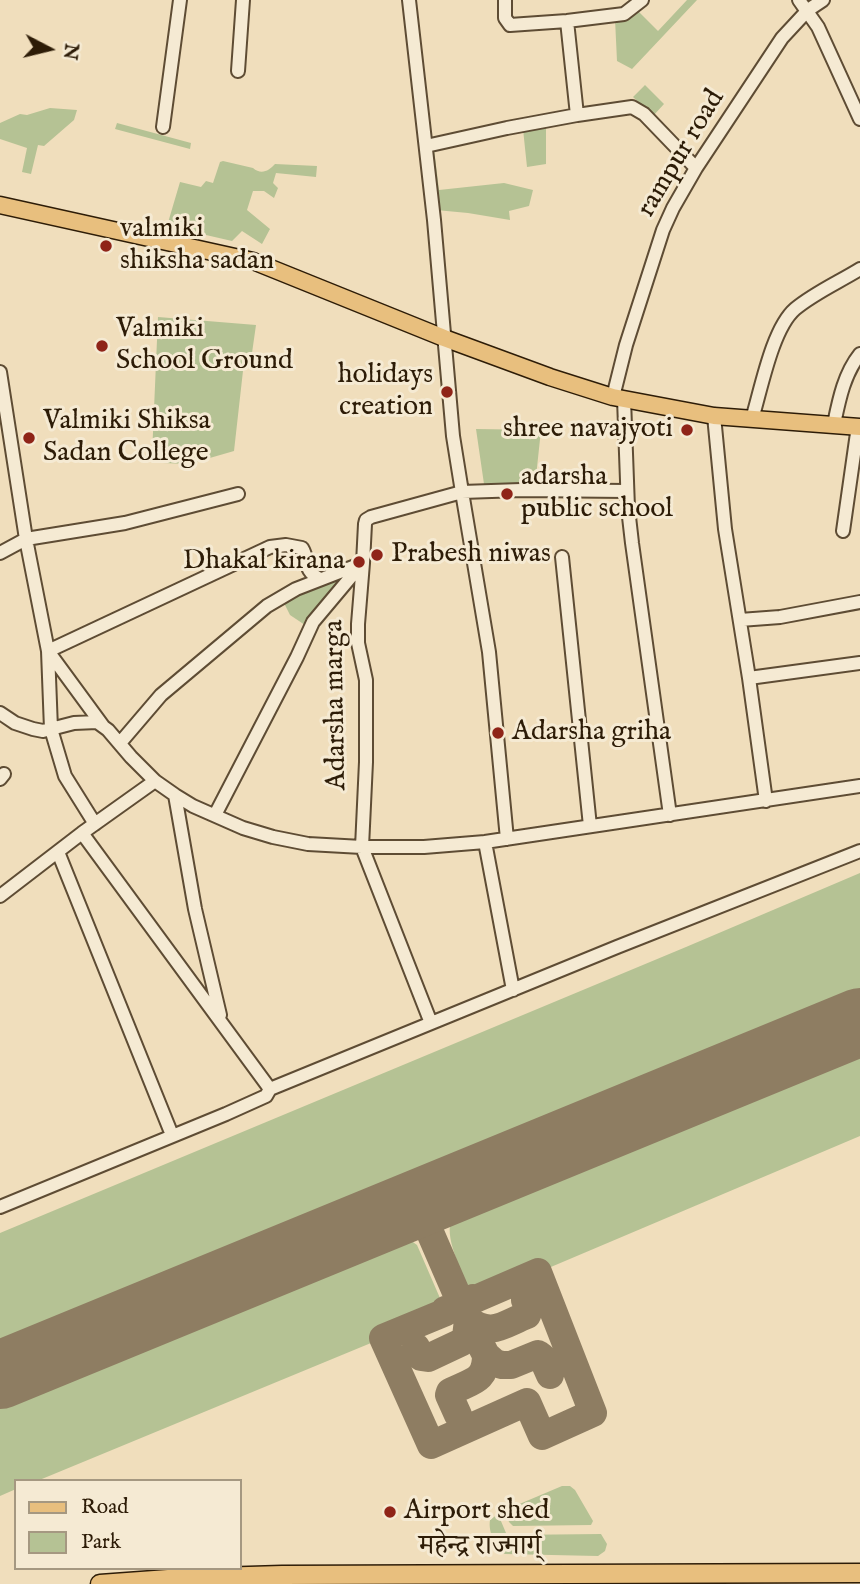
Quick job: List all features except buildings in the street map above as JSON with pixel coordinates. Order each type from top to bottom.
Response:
[{"type":"highway","name":"महेन्द्र राज्मार्ग्","points":[[100,1584],[282,1575],[860,1573]]},
{"type":"main road","points":[[0,205],[253,261],[444,338],[550,377],[619,398],[714,416],[859,426]]},
{"type":"street","points":[[163,127],[180,0]]},
{"type":"street","points":[[238,71],[243,0]]},
{"type":"street","points":[[409,0],[435,220],[453,436],[489,652],[507,839]]},
{"type":"street","points":[[505,0],[505,18],[510,25],[624,14],[642,0]]},
{"type":"street","name":"rampur road","points":[[670,815],[627,491],[619,398],[626,345],[663,230],[673,208],[696,168],[804,5],[823,0]]},
{"type":"street","points":[[804,5],[818,27],[860,119]]},
{"type":"street","points":[[567,21],[577,115]]},
{"type":"street","points":[[426,146],[577,115],[632,107],[644,114],[696,168]]},
{"type":"street","points":[[752,419],[769,362],[786,319],[808,300],[860,269]]},
{"type":"street","points":[[834,424],[848,375],[860,354]]},
{"type":"street","points":[[0,372],[26,539],[48,651],[51,729],[65,776],[95,824]]},
{"type":"street","points":[[714,416],[725,529],[766,801]]},
{"type":"street","points":[[844,531],[859,426]]},
{"type":"street","points":[[462,492],[627,491]]},
{"type":"street","name":"Adarsha marga","points":[[362,847],[366,680],[358,643],[358,624],[366,520],[462,492]]},
{"type":"street","points":[[0,553],[26,539],[125,523],[238,494]]},
{"type":"street","points":[[48,651],[270,547],[286,545],[302,548],[308,571],[320,579]]},
{"type":"street","points":[[562,557],[590,826]]},
{"type":"street","points":[[120,743],[161,695],[267,606],[296,589],[363,563]]},
{"type":"street","points":[[215,816],[313,622],[363,563]]},
{"type":"street","points":[[740,620],[780,617],[860,602]]},
{"type":"street","points":[[48,651],[104,726],[155,781],[175,796],[243,828],[308,844],[424,847],[485,842],[860,786]]},
{"type":"street","points":[[749,678],[860,663]]},
{"type":"street","points":[[4,716],[43,731],[74,723],[97,722],[104,726]]},
{"type":"street","points":[[0,896],[155,781]]},
{"type":"street","points":[[175,796],[195,909],[222,1022]]},
{"type":"street","points":[[82,833],[270,1089]]},
{"type":"street","points":[[485,842],[513,990]]},
{"type":"street","points":[[362,847],[431,1023]]},
{"type":"street","points":[[0,1207],[266,1096],[270,1089],[860,851]]},
{"type":"street","points":[[58,852],[172,1135]]},
{"type":"green space","points":[[687,0],[697,0],[632,69],[617,61],[615,19],[637,10],[658,31]]},
{"type":"green space","points":[[645,85],[664,104],[653,116],[633,97]]},
{"type":"green space","points":[[50,108],[77,110],[74,120],[44,146],[38,145],[31,174],[22,172],[27,148],[0,139],[0,123],[20,114],[27,115]]},
{"type":"green space","points":[[117,123],[191,143],[190,149],[115,129]]},
{"type":"green space","points":[[546,124],[546,164],[527,167],[523,129]]},
{"type":"green space","points":[[434,149],[439,190],[504,183],[533,190],[529,206],[509,211],[510,220],[436,210],[431,150]]},
{"type":"green space","points":[[220,162],[262,172],[275,164],[317,166],[316,177],[276,173],[273,183],[278,188],[274,198],[264,191],[253,191],[247,210],[270,229],[262,244],[242,231],[232,241],[167,226],[180,182],[201,187],[206,181],[213,183]]},
{"type":"green space","points":[[158,317],[256,325],[252,353],[245,353],[234,451],[189,464],[163,463],[152,455]]},
{"type":"green space","points":[[476,429],[541,430],[535,486],[484,484]]},
{"type":"green space","points":[[351,569],[308,627],[290,615],[282,599]]},
{"type":"green space","points":[[860,873],[860,991],[0,1346],[0,1233]]},
{"type":"green space","points":[[860,1040],[860,1136],[473,1300],[454,1253],[450,1234],[453,1216],[465,1203]]},
{"type":"green space","points":[[391,1234],[406,1237],[417,1245],[446,1312],[42,1479],[14,1479],[14,1490],[0,1496],[0,1394]]},
{"type":"green space","points":[[527,1409],[538,1435],[532,1438],[520,1411]]},
{"type":"green space","points":[[562,1486],[570,1486],[575,1490],[593,1521],[591,1525],[513,1526],[509,1522],[507,1516],[510,1508]]},
{"type":"green space","points":[[498,1514],[506,1533],[510,1535],[601,1534],[607,1544],[605,1551],[598,1556],[505,1554],[495,1544],[490,1529],[490,1520]]},
{"type":"taxiway","points":[[429,1230],[429,1211],[439,1198],[451,1190]]},
{"type":"taxiway","points":[[390,1215],[412,1216],[429,1230],[486,1355],[495,1363],[511,1365],[538,1354],[550,1375]]},
{"type":"taxiway","points":[[538,1272],[593,1413],[542,1436],[527,1402],[431,1445],[383,1338],[538,1272]]},
{"type":"taxiway","points":[[416,1347],[421,1357],[428,1358],[462,1342],[466,1337],[468,1320],[491,1329],[527,1315],[529,1310],[525,1300]]},
{"type":"taxiway","points":[[458,1415],[450,1392],[480,1376],[486,1355]]},
{"type":"runway","points":[[0,1375],[860,1022]]},
{"type":"place","name":"valmiki shiksha sadan","points":[[106,246]]},
{"type":"place","name":"Valmiki School Ground","points":[[102,346]]},
{"type":"place","name":"holidays creation","points":[[447,392]]},
{"type":"place","name":"shree navajyoti","points":[[687,430]]},
{"type":"place","name":"Valmiki Shiksa Sadan College","points":[[29,438]]},
{"type":"place","name":"adarsha public school","points":[[507,494]]},
{"type":"place","name":"Prabesh niwas","points":[[377,555]]},
{"type":"place","name":"Dhakal kirana","points":[[359,562]]},
{"type":"place","name":"Adarsha griha","points":[[498,733]]},
{"type":"place","name":"Airport shed","points":[[390,1512]]}]
